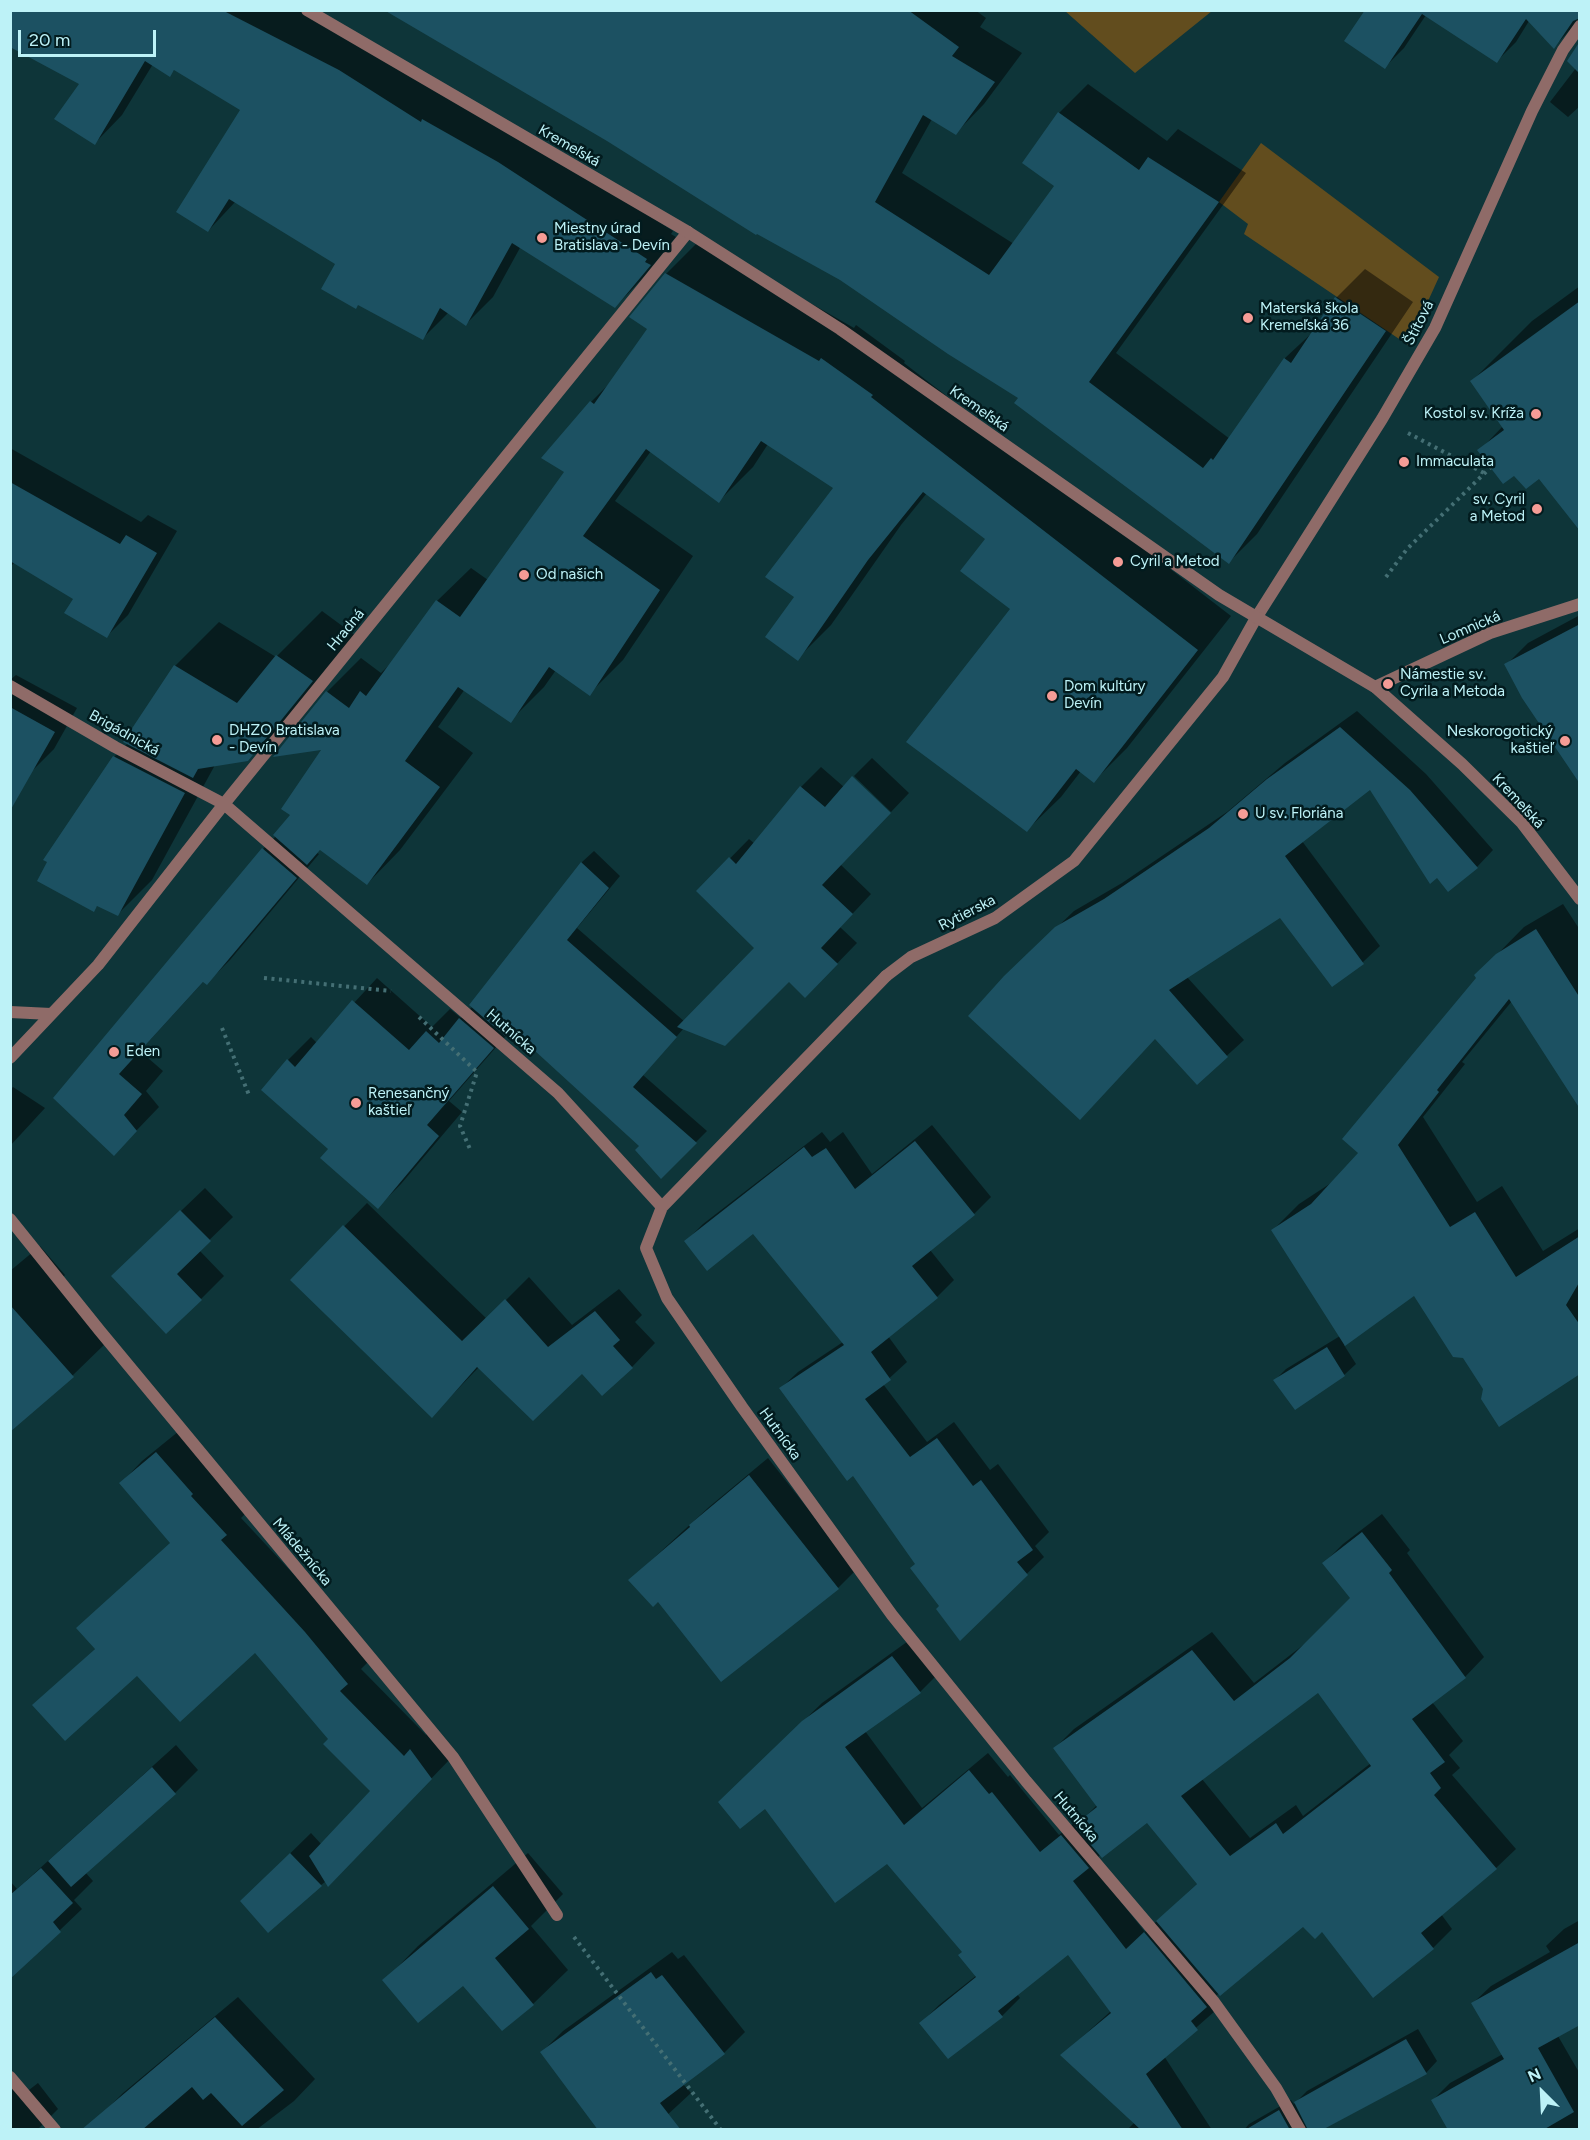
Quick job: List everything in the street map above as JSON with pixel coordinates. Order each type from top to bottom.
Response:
[{"type":"street","name":"Kremeľská","points":[[307,10],[688,232],[840,329],[1141,542],[1256,618],[1376,687],[1462,764],[1522,823],[1580,899]]},
{"type":"street","name":"Štítová","points":[[1256,618],[1382,419],[1435,328],[1533,111],[1563,50],[1580,26]]},
{"type":"street","name":"Hradná","points":[[51,1014],[98,965],[224,804],[688,232]]},
{"type":"street","name":"Lomnická","points":[[1376,687],[1490,633],[1580,604]]},
{"type":"street","name":"Rytierska","points":[[662,1207],[886,976],[911,957],[995,918],[1074,861],[1223,677],[1256,618]]},
{"type":"street","name":"Brigádnická","points":[[10,686],[115,747],[224,804]]},
{"type":"street","name":"Hutnícka","points":[[224,804],[558,1093],[662,1207],[646,1248],[667,1298],[742,1407],[892,1615],[1026,1781],[1214,2002],[1276,2088],[1300,2130]]},
{"type":"street","points":[[10,1012],[51,1014]]},
{"type":"street","points":[[10,1058],[51,1014]]},
{"type":"street","name":"Mládežnícka","points":[[10,1219],[453,1757],[557,1914]]},
{"type":"street","points":[[10,2077],[55,2130]]},
{"type":"path","points":[[1382,419],[1484,473]]},
{"type":"path","points":[[1386,577],[1407,549],[1491,467]]},
{"type":"path","points":[[264,978],[392,991]]},
{"type":"path","points":[[417,1016],[477,1072],[460,1126],[470,1149]]},
{"type":"path","points":[[222,1028],[249,1095]]},
{"type":"path","points":[[557,1914],[721,2130]]},
{"type":"shaded area","points":[[1065,11],[1212,11],[1135,73]]},
{"type":"shaded area","points":[[1261,143],[1439,277],[1408,345],[1244,234],[1248,224],[1219,202]]},
{"type":"building","points":[[10,10],[222,10],[339,70],[421,122],[422,119],[498,162],[647,259],[645,262],[651,265],[615,308],[512,243],[466,326],[440,308],[423,340],[358,305],[356,309],[321,289],[335,264],[229,199],[208,232],[176,212],[240,110],[174,70],[170,77],[145,61],[95,145],[54,119],[79,84],[10,47]]},
{"type":"building","points":[[384,10],[908,10],[959,47],[952,56],[995,82],[956,135],[923,115],[875,202],[989,275],[1054,186],[1022,163],[1058,112],[1139,170],[1148,157],[1219,202],[1089,382],[1203,468],[1211,458],[1213,460],[1284,358],[1291,363],[1335,297],[1386,331],[1229,564],[1014,403],[1018,398],[948,354],[840,280],[756,235],[607,141]]},
{"type":"building","points":[[1365,10],[1580,10],[1580,18],[1573,21],[1554,49],[1526,19],[1497,63],[1422,14],[1385,69],[1344,41]]},
{"type":"building","points":[[1580,41],[1580,74],[1567,61]]},
{"type":"building","points":[[665,273],[819,361],[821,358],[873,395],[871,397],[1198,650],[1094,783],[1076,769],[1027,832],[906,742],[1010,609],[960,571],[985,539],[923,492],[868,560],[798,661],[765,637],[794,597],[765,577],[833,488],[761,441],[719,503],[646,449],[583,536],[660,590],[590,696],[549,667],[511,723],[458,687],[405,761],[440,787],[367,885],[320,850],[307,865],[273,835],[290,815],[281,809],[321,750],[273,757],[326,691],[349,708],[360,691],[366,696],[436,600],[460,617],[564,472],[541,458],[590,401],[594,404],[647,329],[629,317]]},
{"type":"building","name":"Kostol sv. Kríža","points":[[1580,301],[1580,531],[1539,479],[1526,489],[1514,476],[1503,484],[1477,450],[1504,430],[1470,381]]},
{"type":"building","points":[[10,482],[120,544],[126,535],[157,553],[107,638],[64,613],[73,599],[10,561]]},
{"type":"building","name":"Neskorogotický kaštieľ","points":[[1580,624],[1580,784],[1522,698],[1504,664]]},
{"type":"building","points":[[276,655],[313,681],[248,761],[198,769],[193,778],[123,742],[174,665],[237,703]]},
{"type":"building","points":[[10,707],[55,732],[10,811]]},
{"type":"building","points":[[1340,727],[1410,790],[1478,868],[1448,892],[1437,878],[1430,884],[1370,790],[1285,856],[1364,964],[1332,987],[1280,918],[1169,990],[1228,1057],[1197,1085],[1155,1039],[1080,1120],[968,1016],[1004,976],[1055,927],[1104,899],[1209,828],[1267,779]]},
{"type":"building","points":[[113,756],[185,793],[118,916],[97,906],[94,912],[37,881],[47,862],[43,860]]},
{"type":"building","points":[[852,776],[891,813],[822,885],[853,914],[821,948],[838,964],[805,998],[789,982],[725,1046],[677,1027],[754,948],[696,891],[729,857],[736,864],[800,786],[825,807]]},
{"type":"building","points":[[262,848],[297,878],[207,985],[203,982],[119,1074],[142,1094],[124,1115],[137,1131],[114,1156],[53,1098]]},
{"type":"building","points":[[581,862],[609,888],[567,940],[677,1037],[633,1087],[697,1143],[661,1179],[635,1150],[639,1146],[511,1029],[505,1036],[469,1005]]},
{"type":"building","points":[[1536,929],[1580,998],[1580,1109],[1509,999],[1437,1090],[1439,1092],[1398,1145],[1450,1227],[1475,1212],[1516,1277],[1580,1236],[1580,1281],[1566,1305],[1580,1325],[1580,1374],[1499,1427],[1481,1399],[1483,1389],[1463,1358],[1453,1357],[1414,1296],[1345,1346],[1271,1230],[1311,1204],[1358,1153],[1342,1139],[1476,978],[1474,975],[1496,954]]},
{"type":"building","name":"Renesančný kaštieľ","points":[[352,1000],[409,1050],[426,1031],[439,1043],[459,1018],[494,1048],[427,1125],[439,1136],[378,1209],[320,1158],[328,1149],[261,1090],[287,1059],[295,1067]]},
{"type":"building","points":[[915,1141],[975,1215],[912,1266],[938,1298],[871,1352],[891,1380],[865,1399],[910,1457],[937,1438],[973,1486],[981,1480],[1033,1550],[1017,1562],[1028,1575],[960,1641],[936,1609],[939,1606],[910,1568],[915,1564],[853,1476],[847,1481],[779,1388],[844,1345],[753,1234],[707,1271],[684,1241],[804,1147],[812,1157],[826,1148],[855,1189]]},
{"type":"building","points":[[180,1210],[211,1241],[177,1274],[202,1300],[166,1334],[111,1276]]},
{"type":"building","points":[[343,1225],[462,1341],[505,1299],[548,1347],[595,1311],[620,1340],[613,1346],[633,1368],[602,1396],[582,1374],[533,1421],[477,1367],[432,1418],[290,1280]]},
{"type":"building","points":[[10,1305],[74,1377],[10,1432]]},
{"type":"building","points":[[1327,1347],[1345,1376],[1295,1410],[1273,1380]]},
{"type":"building","points":[[156,1452],[193,1494],[191,1496],[227,1535],[221,1540],[305,1632],[348,1684],[340,1691],[404,1756],[410,1749],[432,1779],[328,1887],[309,1856],[370,1791],[323,1744],[328,1739],[255,1653],[180,1722],[137,1676],[65,1741],[32,1705],[95,1649],[76,1628],[170,1543],[119,1483]]},
{"type":"building","points":[[749,1475],[839,1589],[721,1682],[658,1602],[653,1607],[628,1580]]},
{"type":"building","points":[[1362,1532],[1392,1570],[1389,1573],[1466,1678],[1412,1719],[1445,1762],[1430,1773],[1441,1788],[1434,1795],[1497,1869],[1421,1933],[1434,1949],[1373,1998],[1322,1932],[1315,1939],[1303,1927],[1220,1996],[1156,1921],[1197,1884],[1147,1823],[1102,1858],[1074,1825],[1097,1807],[1053,1748],[1192,1650],[1234,1701],[1290,1658],[1350,1598],[1322,1563]],"holes":[[[1318,1693],[1371,1766],[1283,1834],[1276,1823],[1230,1856],[1181,1796]]]},
{"type":"building","points":[[892,1656],[921,1693],[845,1747],[904,1825],[969,1770],[989,1794],[992,1792],[1040,1852],[1061,1835],[1089,1868],[1073,1881],[1126,1949],[1144,1932],[1207,2007],[1191,2021],[1198,2030],[1146,2074],[1183,2130],[1141,2130],[1060,2055],[1111,2013],[1068,1955],[998,2011],[1003,2017],[948,2059],[919,2023],[976,1977],[958,1955],[962,1952],[887,1864],[835,1903],[765,1809],[740,1829],[718,1802],[802,1721]]},
{"type":"building","points":[[152,1767],[176,1794],[71,1887],[48,1861]]},
{"type":"building","points":[[290,1853],[322,1886],[268,1933],[240,1901]]},
{"type":"building","points":[[41,1868],[73,1903],[53,1922],[61,1932],[10,1979],[10,1895]]},
{"type":"building","points":[[493,1886],[529,1929],[495,1958],[534,2005],[502,2031],[463,1986],[418,2023],[382,1980]]},
{"type":"building","points":[[1580,1942],[1580,2025],[1538,2048],[1574,2112],[1543,2130],[1448,2130],[1431,2100],[1504,2059],[1471,2003]]},
{"type":"building","points":[[651,1972],[656,1979],[662,1975],[725,2054],[660,2103],[681,2130],[598,2130],[540,2052]]},
{"type":"building","points":[[215,2017],[284,2090],[242,2126],[211,2093],[203,2100],[192,2087],[142,2130],[81,2130]]},
{"type":"building","points":[[1406,2039],[1427,2074],[1322,2130],[1308,2130],[1294,2102]]},
{"type":"building","points":[[1279,2110],[1290,2130],[1245,2130]]},
{"type":"place","name":"Miestny úrad Bratislava - Devín","points":[[542,238]]},
{"type":"place","name":"Materská škola Kremeľská 36","points":[[1248,318]]},
{"type":"place","name":"Kostol sv. Kríža","points":[[1536,414]]},
{"type":"place","name":"Immaculata","points":[[1404,462]]},
{"type":"place","name":"sv. Cyril a Metod","points":[[1537,509]]},
{"type":"place","name":"Cyril a Metod","points":[[1118,562]]},
{"type":"place","name":"Od našich","points":[[524,575]]},
{"type":"place","name":"Námestie sv. Cyrila a Metoda","points":[[1388,684]]},
{"type":"place","name":"Dom kultúry Devín","points":[[1052,696]]},
{"type":"place","name":"DHZO Bratislava - Devín","points":[[217,740]]},
{"type":"place","name":"Neskorogotický kaštieľ","points":[[1565,741]]},
{"type":"place","name":"U sv. Floriána","points":[[1243,814]]},
{"type":"place","name":"Eden","points":[[114,1052]]},
{"type":"place","name":"Renesančný kaštieľ","points":[[356,1103]]}]
